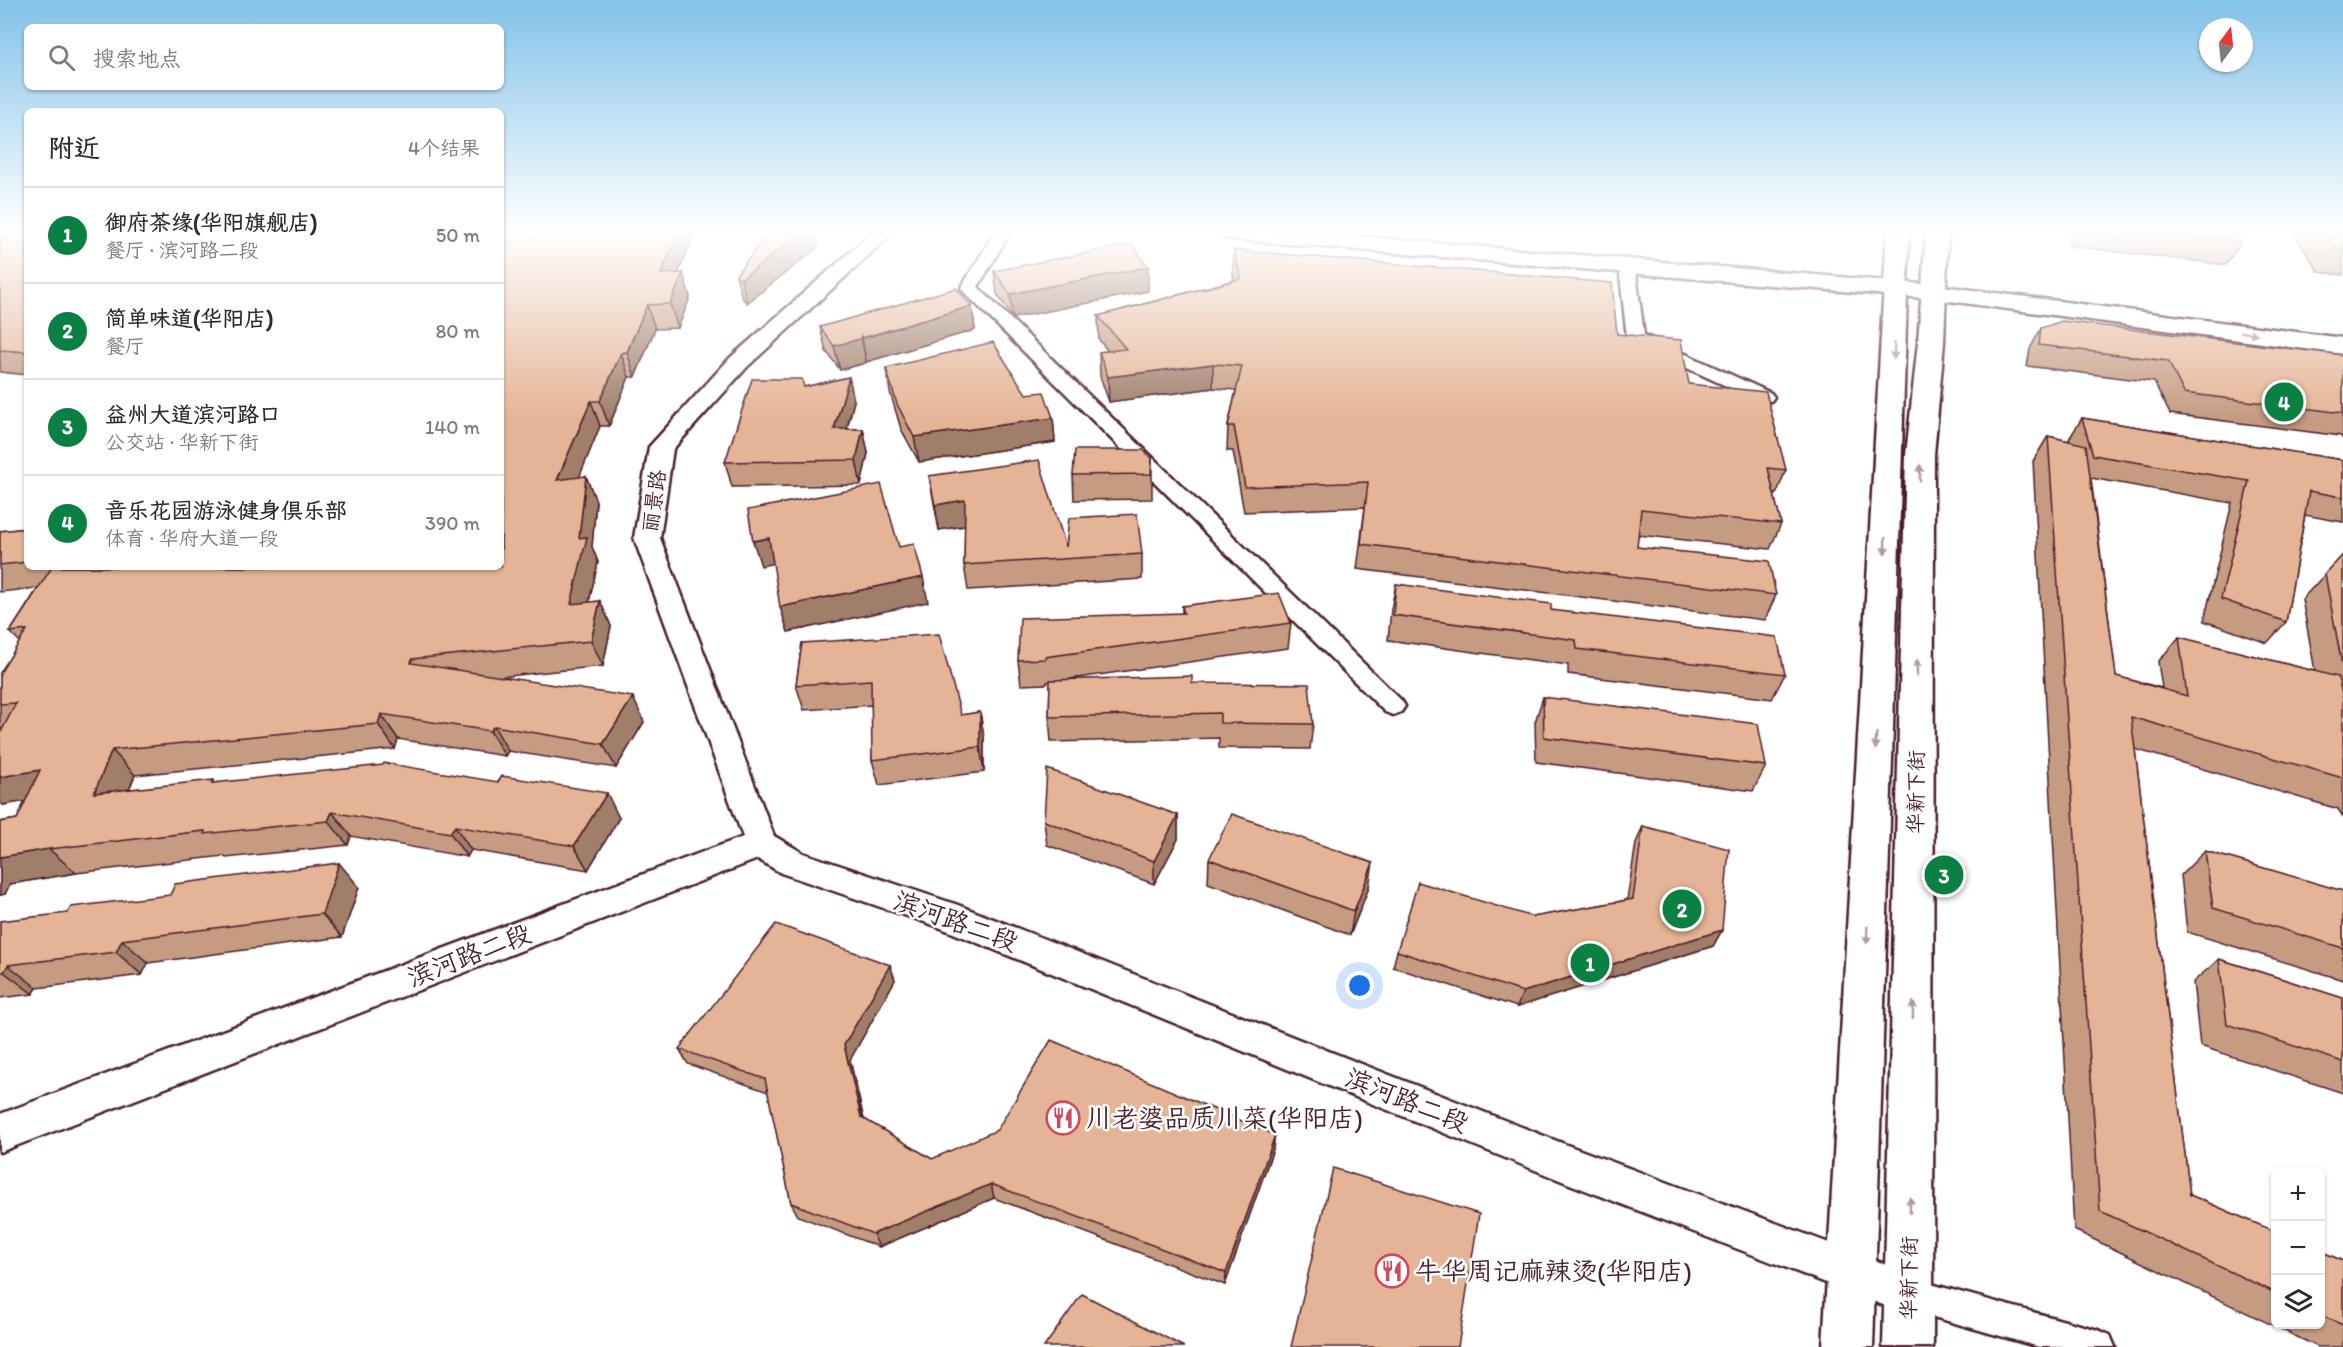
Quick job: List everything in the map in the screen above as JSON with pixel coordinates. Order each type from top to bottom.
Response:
[{"type":"main road","points":[[1848,1347],[1895,295]]},
{"type":"main road","name":"华新下街","points":[[1908,1347],[1920,456],[1934,295]]},
{"type":"main road","points":[[2012,295],[2343,346]]},
{"type":"main road","points":[[2053,295],[2343,324]]},
{"type":"street","name":"丽景路","points":[[761,844],[647,538],[662,447],[739,362],[814,295]]},
{"type":"street","points":[[976,295],[1393,706]]},
{"type":"street","points":[[1631,295],[1636,338],[1765,397]]},
{"type":"street","name":"滨河路二段","points":[[0,1133],[761,844],[792,863],[946,915],[1567,1164],[1909,1294]]},
{"type":"street","points":[[1909,1294],[2098,1347]]},
{"type":"building","points":[[0,295],[24,295],[24,352],[0,350]]},
{"type":"building","points":[[504,295],[674,295],[670,304],[647,305],[627,352],[621,353],[600,401],[591,401],[557,480],[586,476],[579,538],[587,537],[571,604],[600,601],[591,641],[412,659],[411,663],[633,697],[603,744],[494,726],[490,731],[381,714],[378,724],[112,750],[94,793],[214,780],[212,783],[383,765],[384,763],[498,782],[502,776],[607,793],[574,846],[455,826],[450,833],[332,812],[328,821],[204,834],[205,831],[0,857],[0,822],[17,819],[40,770],[0,777],[0,734],[16,703],[0,704],[0,673],[27,630],[10,632],[50,570],[504,570]]},
{"type":"building","points":[[932,295],[962,295],[972,306],[862,338],[861,336],[860,339],[834,346],[820,327]]},
{"type":"building","points":[[1180,295],[1613,295],[1617,334],[1681,340],[1689,384],[1766,392],[1786,470],[1768,468],[1781,524],[1641,509],[1637,547],[1769,561],[1776,595],[1361,544],[1368,482],[1245,487],[1234,426],[1228,426],[1242,366],[1213,364],[1108,377],[1099,352],[1126,349],[1098,316]]},
{"type":"building","points":[[2062,321],[2343,355],[2343,413],[2184,393],[2168,361],[2039,345],[2041,328]]},
{"type":"building","points":[[993,342],[1026,394],[1044,392],[1053,418],[914,437],[897,404],[886,368]]},
{"type":"building","points":[[849,377],[834,429],[863,429],[856,460],[725,462],[752,379],[802,379],[804,387]]},
{"type":"building","points":[[2082,418],[2343,460],[2343,497],[2309,491],[2286,622],[2221,599],[2249,481],[2093,455]]},
{"type":"building","points":[[2048,436],[2086,445],[2116,676],[2187,696],[2179,637],[2338,677],[2343,699],[2343,778],[2131,717],[2190,1195],[2271,1230],[2271,1291],[2100,1211]]},
{"type":"building","points":[[1075,450],[1143,450],[1152,458],[1151,474],[1073,475]]},
{"type":"building","points":[[1039,460],[1066,547],[1069,518],[1137,514],[1142,554],[964,565],[965,500],[935,505],[929,476]]},
{"type":"building","points":[[881,484],[899,547],[914,544],[923,577],[780,607],[769,538],[753,541],[748,510]]},
{"type":"building","points":[[24,528],[24,562],[0,565],[0,531]]},
{"type":"building","points":[[2343,555],[2343,670],[2325,574]]},
{"type":"building","points":[[1396,584],[1551,604],[1551,610],[1777,637],[1785,674],[1577,649],[1576,640],[1393,615]]},
{"type":"building","points":[[1279,593],[1291,623],[1045,657],[1045,659],[1018,660],[1020,618],[1184,613],[1182,606]]},
{"type":"building","points":[[939,634],[961,715],[980,712],[980,747],[872,760],[871,680],[796,685],[802,643]]},
{"type":"building","points":[[1192,676],[1192,683],[1309,684],[1313,724],[1220,723],[1220,713],[1049,717],[1050,680]]},
{"type":"building","points":[[1543,697],[1758,724],[1766,766],[1544,737]]},
{"type":"building","points":[[1047,769],[1178,815],[1154,861],[1044,821]]},
{"type":"building","points":[[1232,814],[1373,863],[1354,911],[1209,859]]},
{"type":"building","points":[[1643,826],[1729,849],[1722,930],[1523,992],[1397,951],[1418,882],[1533,917],[1633,899]]},
{"type":"building","points":[[2205,851],[2343,891],[2343,948],[2213,908]]},
{"type":"building","points":[[339,863],[322,914],[122,940],[116,952],[8,965],[4,972],[0,972],[0,921],[67,913],[71,907],[170,895],[175,884]]},
{"type":"building","points":[[776,924],[890,965],[844,1045],[861,1117],[932,1159],[997,1130],[1051,1040],[1275,1135],[1226,1273],[991,1184],[873,1234],[791,1203],[765,1079],[679,1049]]},
{"type":"building","points":[[2219,959],[2343,998],[2343,1062],[2227,1024]]},
{"type":"building","points":[[1333,1168],[1479,1214],[1458,1347],[1291,1347]]},
{"type":"building","points":[[2325,1253],[2343,1261],[2343,1325],[2325,1317]]},
{"type":"building","points":[[1082,1294],[1184,1347],[1044,1347]]},
{"type":"place","name":"音乐花园游泳健身俱乐部","points":[[2284,402]]},
{"type":"place","name":"益州大道滨河路口","points":[[1944,875]]},
{"type":"place","name":"简单味道(华阳店)","points":[[1682,909]]},
{"type":"place","name":"御府茶缘(华阳旗舰店)","points":[[1590,963]]},
{"type":"place","name":"川老婆品质川菜(华阳店)","points":[[1063,1118]]},
{"type":"place","name":"牛华周记麻辣烫(华阳店)","points":[[1392,1271]]}]
